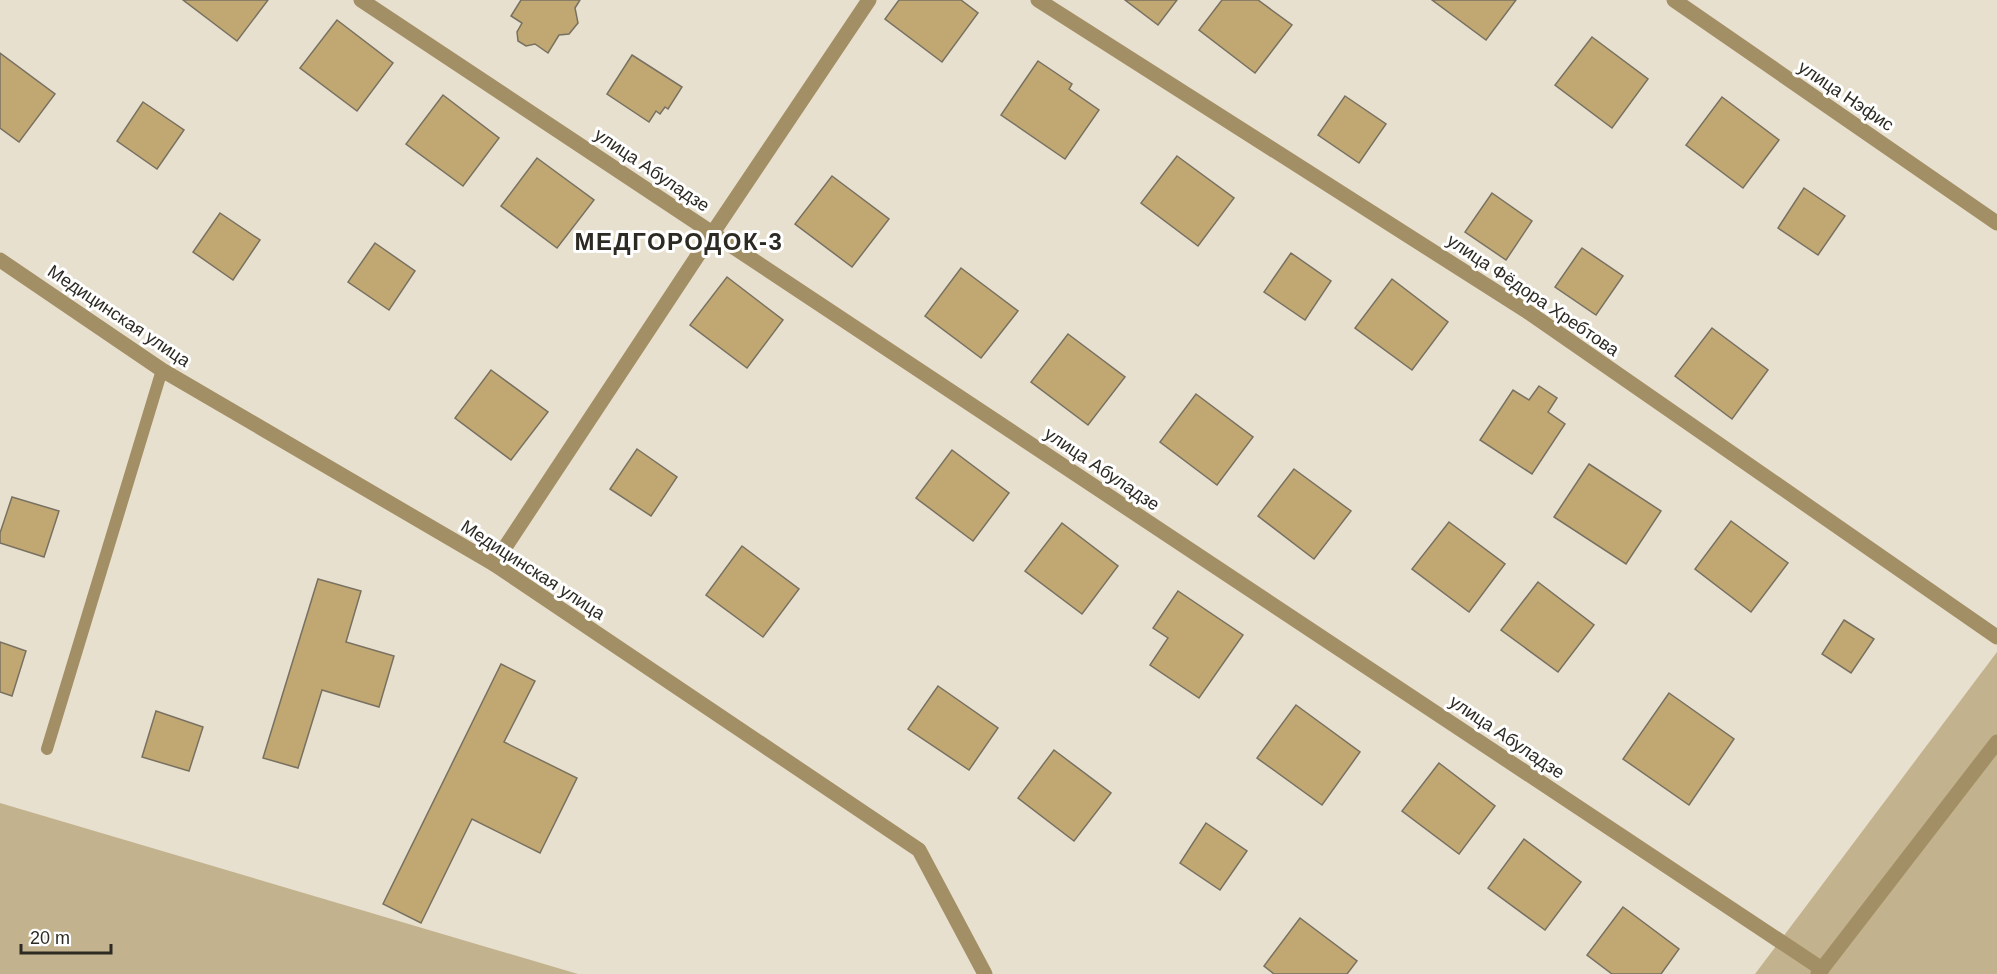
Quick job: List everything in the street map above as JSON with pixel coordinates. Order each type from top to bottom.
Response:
[{"type":"street","name":"улица Абуладзе","points":[[361,0],[1820,971]]},
{"type":"street","points":[[494,564],[869,0]]},
{"type":"street","name":"улица Фёдора Хребтова","points":[[1038,0],[1527,312],[1997,637]]},
{"type":"street","name":"улица Нэфис","points":[[1674,0],[1997,223]]},
{"type":"street","name":"Медицинская улица","points":[[0,260],[162,370],[494,564],[919,850],[985,974]]},
{"type":"street","points":[[1820,971],[1997,742]]},
{"type":"lane","points":[[47,749],[162,370]]},
{"type":"shaded area","points":[[1997,652],[1997,974],[1755,974]]},
{"type":"shaded area","points":[[0,803],[578,974],[0,974]]},
{"type":"building","points":[[183,0],[268,0],[237,41]]},
{"type":"building","points":[[521,0],[580,0],[575,8],[578,23],[569,34],[559,35],[548,53],[535,44],[526,46],[518,41],[517,32],[522,23],[511,16]]},
{"type":"building","points":[[899,0],[961,0],[978,13],[942,62],[885,19]]},
{"type":"building","points":[[1125,0],[1177,0],[1158,25]]},
{"type":"building","points":[[1222,0],[1258,0],[1292,25],[1255,73],[1199,30]]},
{"type":"building","points":[[1432,0],[1516,0],[1486,40]]},
{"type":"building","points":[[337,20],[393,63],[357,111],[300,68]]},
{"type":"building","points":[[1592,37],[1648,79],[1612,128],[1555,85]]},
{"type":"building","points":[[0,53],[55,94],[19,142],[0,128]]},
{"type":"building","points":[[632,55],[682,87],[668,109],[665,107],[660,114],[656,111],[649,122],[607,94]]},
{"type":"building","points":[[1038,61],[1072,84],[1069,89],[1099,110],[1065,159],[1001,115]]},
{"type":"building","points":[[443,95],[499,138],[463,186],[406,144]]},
{"type":"building","points":[[1345,96],[1386,124],[1359,163],[1318,135]]},
{"type":"building","points":[[1722,97],[1779,140],[1743,188],[1686,145]]},
{"type":"building","points":[[143,102],[184,130],[157,169],[117,141]]},
{"type":"building","points":[[1177,156],[1234,198],[1198,246],[1141,203]]},
{"type":"building","points":[[537,158],[594,200],[557,248],[501,206]]},
{"type":"building","points":[[832,176],[889,219],[852,267],[795,224]]},
{"type":"building","points":[[1804,188],[1845,216],[1818,255],[1778,228]]},
{"type":"building","points":[[1492,193],[1532,221],[1506,260],[1465,232]]},
{"type":"building","points":[[220,213],[260,240],[233,280],[193,252]]},
{"type":"building","points":[[375,243],[415,271],[389,310],[348,282]]},
{"type":"building","points":[[1582,248],[1623,276],[1596,315],[1555,287]]},
{"type":"building","points":[[1291,253],[1331,281],[1305,320],[1264,292]]},
{"type":"building","points":[[961,268],[1018,311],[981,358],[925,316]]},
{"type":"building","points":[[727,277],[783,320],[747,368],[690,325]]},
{"type":"building","points":[[1392,279],[1448,322],[1412,370],[1355,328]]},
{"type":"building","points":[[1712,328],[1768,370],[1732,419],[1675,376]]},
{"type":"building","points":[[1068,334],[1125,377],[1088,425],[1031,382]]},
{"type":"building","points":[[491,370],[548,412],[511,460],[455,418]]},
{"type":"building","points":[[1539,386],[1557,398],[1548,412],[1565,424],[1532,474],[1480,440],[1513,390],[1529,400]]},
{"type":"building","points":[[1196,394],[1253,437],[1217,485],[1160,442]]},
{"type":"building","points":[[637,449],[677,477],[651,516],[610,489]]},
{"type":"building","points":[[952,450],[1009,493],[973,541],[916,498]]},
{"type":"building","points":[[1589,464],[1661,511],[1626,564],[1554,517]]},
{"type":"building","points":[[1294,469],[1351,511],[1314,559],[1258,516]]},
{"type":"building","points":[[12,497],[59,511],[44,557],[0,543],[0,533]]},
{"type":"building","points":[[1731,521],[1788,563],[1751,612],[1695,569]]},
{"type":"building","points":[[1449,522],[1505,564],[1469,612],[1412,569]]},
{"type":"building","points":[[1062,523],[1118,566],[1082,614],[1025,571]]},
{"type":"building","points":[[742,546],[799,589],[763,637],[706,595]]},
{"type":"building","points":[[318,579],[361,591],[346,642],[394,656],[379,707],[322,690],[298,768],[263,758]]},
{"type":"building","points":[[1538,582],[1594,625],[1558,672],[1501,630]]},
{"type":"building","points":[[1178,591],[1243,635],[1199,698],[1150,665],[1168,638],[1153,628]]},
{"type":"building","points":[[1844,620],[1874,639],[1851,673],[1822,654]]},
{"type":"building","points":[[0,642],[26,651],[12,696],[0,692]]},
{"type":"building","points":[[501,664],[535,681],[504,742],[577,778],[540,853],[472,819],[421,923],[383,904]]},
{"type":"building","points":[[938,686],[998,728],[969,770],[908,729]]},
{"type":"building","points":[[1669,693],[1734,739],[1689,805],[1623,759]]},
{"type":"building","points":[[1296,705],[1360,752],[1322,805],[1257,758]]},
{"type":"building","points":[[156,711],[203,727],[189,771],[142,757]]},
{"type":"building","points":[[1054,750],[1111,793],[1074,841],[1018,798]]},
{"type":"building","points":[[1439,763],[1495,806],[1459,854],[1402,811]]},
{"type":"building","points":[[1206,823],[1247,851],[1220,890],[1180,863]]},
{"type":"building","points":[[1524,839],[1581,882],[1545,930],[1488,888]]},
{"type":"building","points":[[1623,907],[1679,949],[1661,974],[1612,974],[1587,955]]},
{"type":"building","points":[[1300,918],[1357,961],[1347,974],[1274,974],[1264,966]]},
{"type":"district","name":"МЕДГОРОДОК-3","points":[[679,241]]}]
